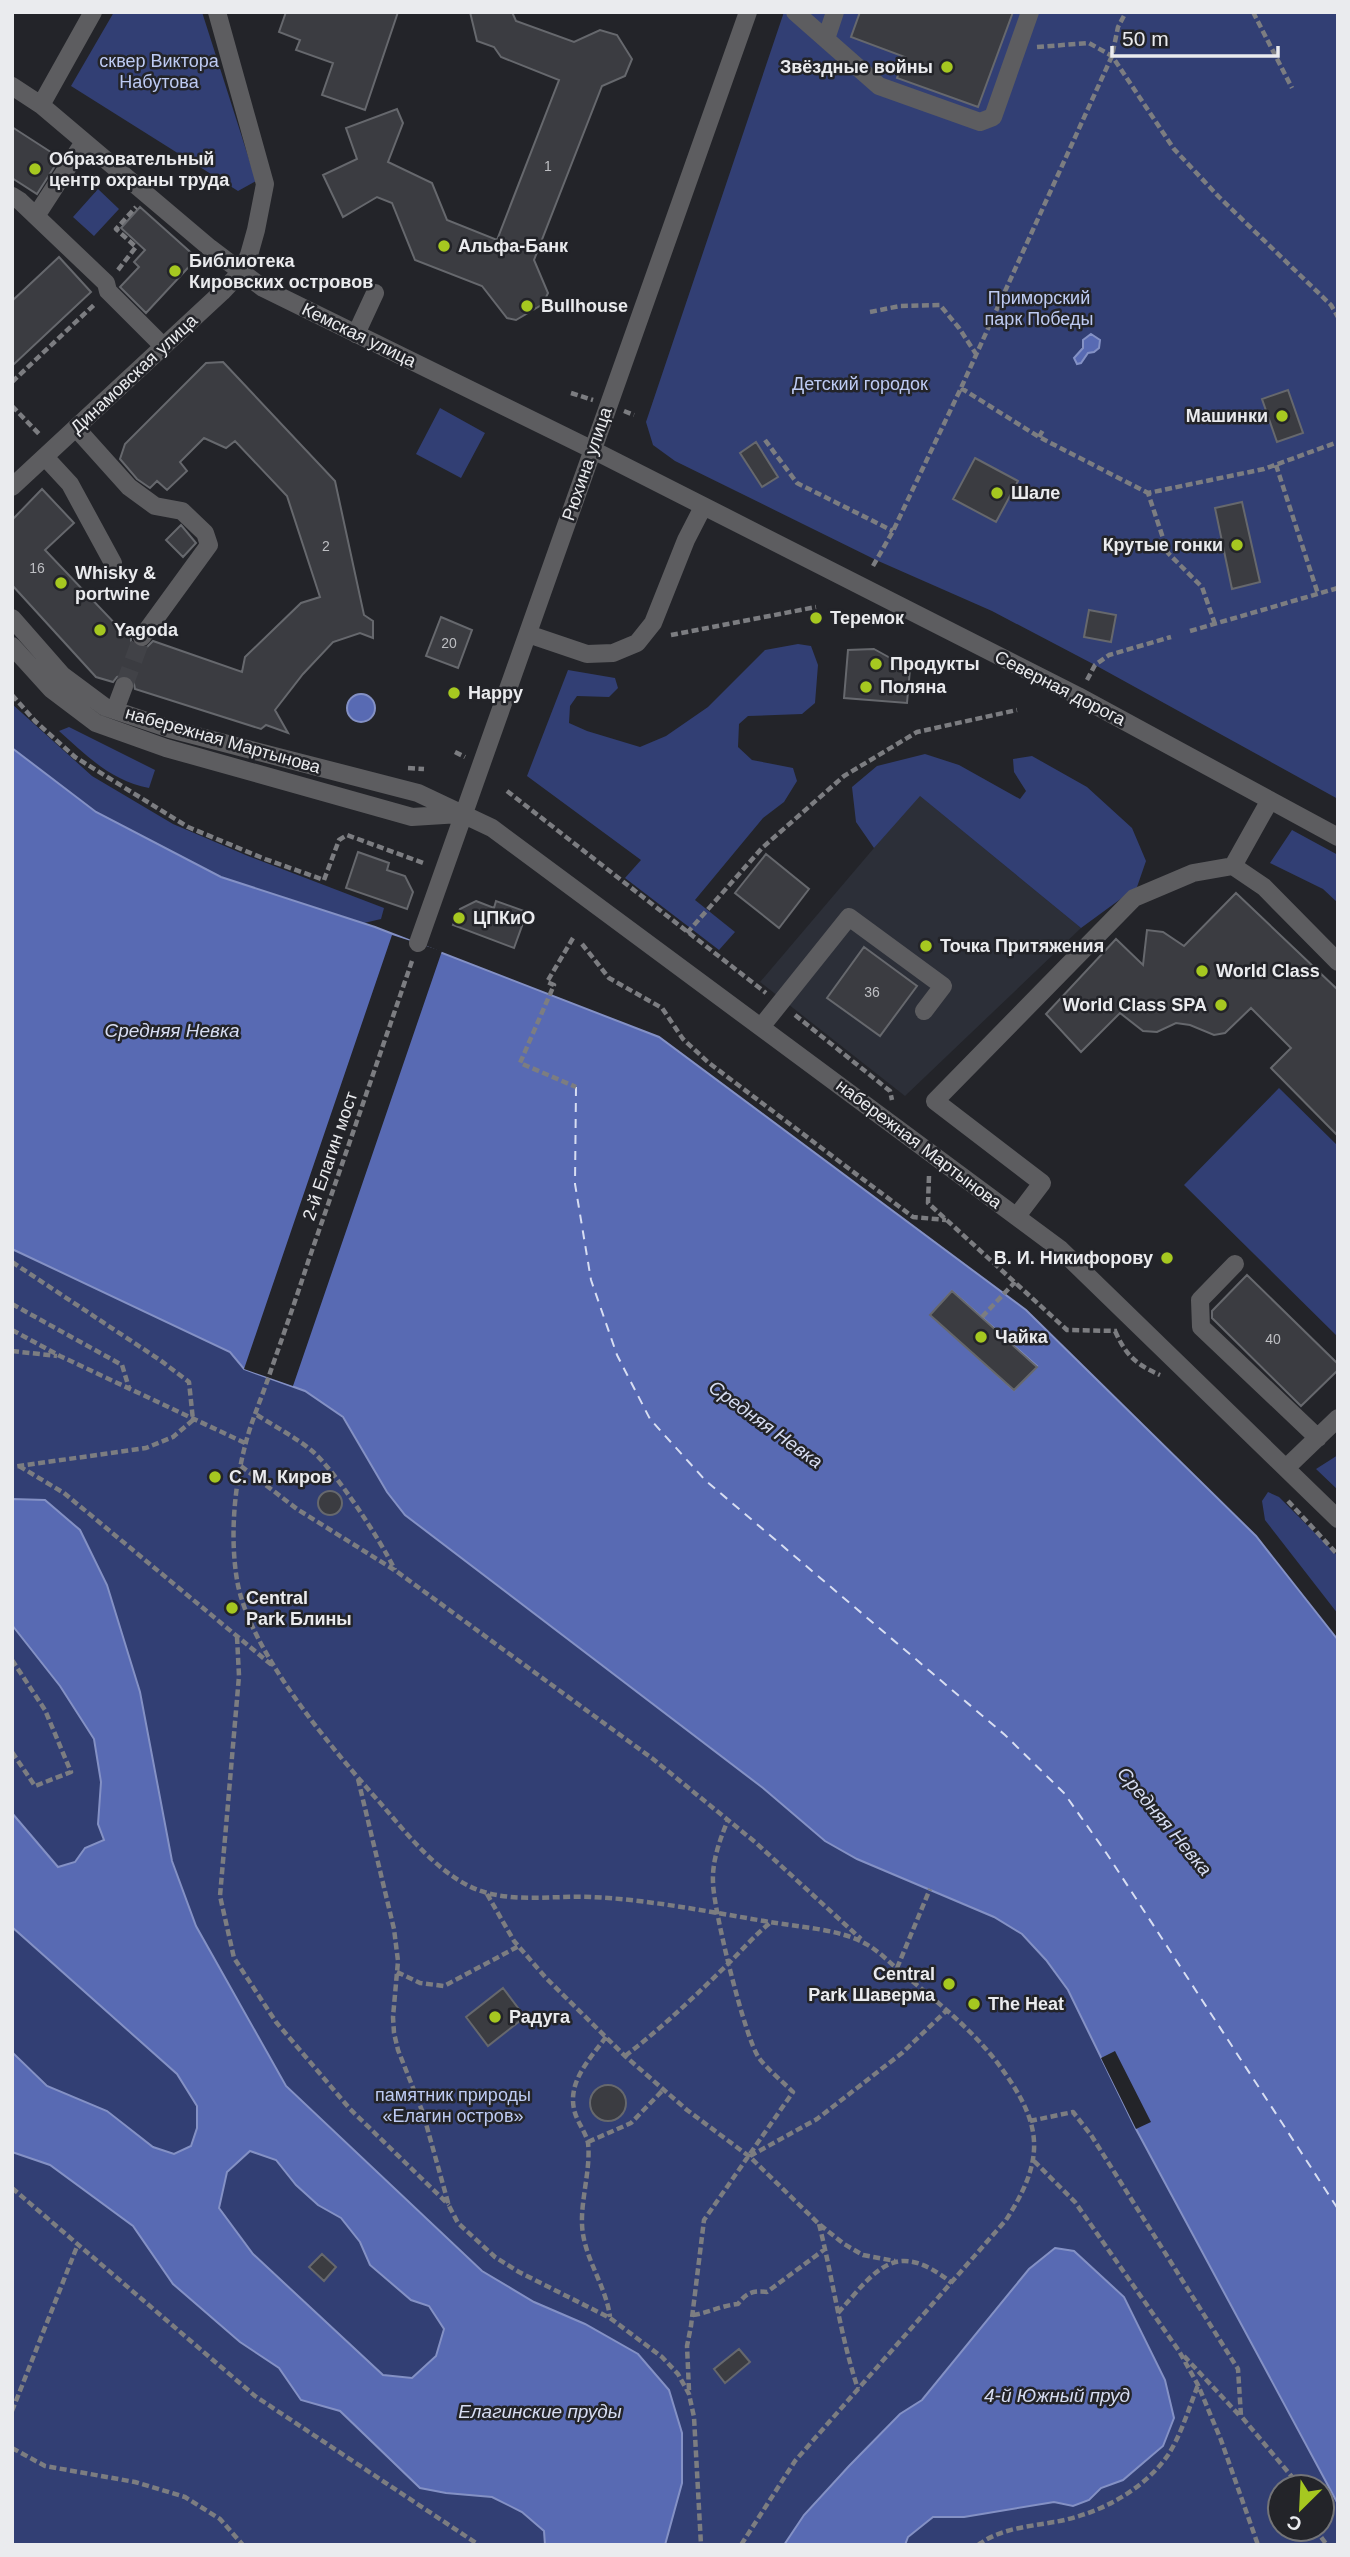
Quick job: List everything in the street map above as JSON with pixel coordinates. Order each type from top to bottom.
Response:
[{"type":"street","points":[[41,105],[93,12]]},
{"type":"street","name":"Динамовская улица","points":[[12,487],[240,273],[249,255],[257,230],[265,184],[217,12]]},
{"type":"street","name":"Рюхина улица","points":[[418,943],[748,12]]},
{"type":"street","points":[[795,12],[879,86],[979,122],[993,117],[1030,12]]},
{"type":"street","points":[[826,39],[835,12]]},
{"type":"street","name":"Кемская улица","points":[[12,86],[41,105],[240,273],[264,288],[593,450]]},
{"type":"street","points":[[36,216],[84,142]]},
{"type":"street","points":[[12,196],[36,216],[163,346]]},
{"type":"street","points":[[356,334],[374,293]]},
{"type":"street","points":[[76,428],[129,487],[155,506],[182,511],[205,533],[209,545],[142,637]]},
{"type":"street","name":"Северная дорога","points":[[593,450],[1078,696],[1338,837]]},
{"type":"street","points":[[49,453],[70,484],[113,563]]},
{"type":"street","points":[[528,634],[587,654],[613,653],[637,643],[653,623],[686,540],[703,507]]},
{"type":"street","name":"набережная Мартынова","points":[[12,618],[62,675],[114,710],[170,729],[418,793],[492,828],[1060,1249],[1338,1519]]},
{"type":"street","name":"набережная Мартынова","points":[[12,646],[51,689],[96,723],[166,748],[412,817],[464,813]]},
{"type":"street","points":[[114,710],[124,686]]},
{"type":"street","points":[[166,748],[170,729]]},
{"type":"street","points":[[1233,866],[1270,800]]},
{"type":"street","points":[[1017,1216],[1042,1183],[935,1101],[1134,898],[1193,873],[1233,866],[1264,887],[1338,961]]},
{"type":"street","points":[[761,1027],[849,917],[943,986],[925,1011]]},
{"type":"street","points":[[1235,1264],[1200,1300],[1201,1327],[1318,1438]]},
{"type":"street","points":[[1286,1468],[1338,1418]]},
{"type":"path","points":[[873,566],[893,531],[961,388],[1112,56],[1118,27],[1126,12]]},
{"type":"path","points":[[1254,12],[1292,88]]},
{"type":"path","points":[[1020,41],[1038,47],[1089,43],[1112,56],[1174,149],[1219,197],[1334,306],[1338,317]]},
{"type":"path","points":[[12,382],[107,287],[136,247],[116,229],[140,203]]},
{"type":"path","points":[[870,312],[900,306],[940,305],[960,328],[976,354]]},
{"type":"path","points":[[961,388],[1039,437],[1149,493],[1276,465],[1338,442]]},
{"type":"path","points":[[12,406],[49,453]]},
{"type":"path","points":[[1039,437],[1043,430]]},
{"type":"path","points":[[765,440],[797,483],[893,531]]},
{"type":"path","points":[[1276,465],[1318,594]]},
{"type":"path","points":[[1149,493],[1168,552],[1202,587],[1214,624]]},
{"type":"path","points":[[1190,631],[1338,588]]},
{"type":"path","points":[[671,635],[816,607]]},
{"type":"path","points":[[1095,665],[1110,655],[1171,637]]},
{"type":"path","points":[[12,695],[75,757],[188,827],[264,859],[324,880],[339,840],[347,835],[428,865]]},
{"type":"path","points":[[687,933],[762,848],[844,776],[917,732],[1017,710]]},
{"type":"path","points":[[398,768],[424,769]]},
{"type":"path","points":[[573,938],[547,982],[554,985],[520,1063],[576,1087]]},
{"type":"path","name":"2-й Елагин мост","points":[[275,1668],[247,1614],[238,1585],[234,1528],[245,1443],[418,943]]},
{"type":"path","points":[[582,944],[609,978],[662,1008],[683,1039],[709,1063],[913,1217],[946,1220]]},
{"type":"path","points":[[928,1203],[1068,1329],[1128,1331]]},
{"type":"path","points":[[12,1262],[189,1382],[194,1420]]},
{"type":"path","points":[[982,1318],[1016,1282]]},
{"type":"path","points":[[12,1304],[121,1365],[129,1389]]},
{"type":"path","points":[[12,1331],[245,1443]]},
{"type":"path","points":[[12,1351],[60,1356]]},
{"type":"path","points":[[256,1415],[312,1451],[344,1491],[388,1554],[396,1571]]},
{"type":"path","points":[[15,1466],[146,1448],[173,1437],[194,1420]]},
{"type":"path","points":[[15,1466],[64,1493],[275,1668],[358,1778],[415,1843],[468,1886],[486,1893],[514,1896],[580,1896],[638,1900],[831,1932],[865,1942]]},
{"type":"path","points":[[241,1466],[297,1509],[396,1571],[653,1759],[728,1820],[982,2042],[1021,2098],[1035,2143],[1034,2161],[1023,2195],[1006,2220],[953,2283],[795,2461],[741,2545]]},
{"type":"path","points":[[237,1637],[239,1676],[220,1896],[234,1958],[276,2022],[350,2109],[449,2206]]},
{"type":"path","points":[[12,1660],[45,1710],[71,1772],[35,1786],[12,1752]]},
{"type":"path","points":[[358,1778],[394,1928],[397,1972],[394,2033],[423,2113],[449,2206],[458,2223],[495,2257],[610,2318],[663,2357],[690,2394]]},
{"type":"path","points":[[701,2545],[694,2417],[686,2354],[704,2220],[793,2092],[757,2056],[746,2025],[717,1913],[714,1863],[728,1820]]},
{"type":"path","points":[[897,1968],[930,1889]]},
{"type":"path","points":[[486,1893],[519,1946],[546,1978],[625,2056],[750,2157],[819,2224],[863,2255],[917,2263],[934,2269],[953,2283]]},
{"type":"path","points":[[625,2056],[652,2036],[771,1922]]},
{"type":"path","points":[[397,1972],[420,1983],[444,1986],[519,1946]]},
{"type":"path","points":[[750,2157],[817,2119],[902,2053],[946,2011]]},
{"type":"path","points":[[606,2037],[577,2077],[572,2101],[588,2142],[582,2226],[590,2259],[608,2300],[610,2318]]},
{"type":"path","points":[[588,2142],[631,2123],[664,2089]]},
{"type":"path","points":[[1030,2121],[1073,2112],[1091,2135],[1238,2369],[1241,2416]]},
{"type":"path","points":[[1034,2161],[1074,2202],[1179,2351],[1198,2385],[1221,2440],[1258,2545]]},
{"type":"path","points":[[12,2188],[256,2396],[479,2545]]},
{"type":"path","points":[[819,2224],[845,2349],[858,2390]]},
{"type":"path","points":[[12,2411],[78,2244]]},
{"type":"path","points":[[692,2315],[738,2304],[744,2296],[755,2290],[767,2292],[825,2249]]},
{"type":"path","points":[[838,2313],[878,2269],[894,2261]]},
{"type":"path","points":[[1179,2351],[1241,2416],[1289,2473]]},
{"type":"path","points":[[978,2545],[1007,2529],[1058,2522],[1098,2510],[1141,2484],[1168,2454],[1198,2385]]},
{"type":"path","points":[[12,2448],[45,2466],[135,2482],[185,2497],[220,2519],[243,2545]]},
{"type":"shaded area","name":"Точка Притяжения","points":[[919,795],[1081,928],[905,1096],[760,982]]},
{"type":"green space","name":"сквер Виктора Набутова","points":[[114,12],[202,12],[256,181],[238,191],[71,86]]},
{"type":"green space","name":"Приморский парк Победы","points":[[784,12],[1338,12],[1338,799],[992,611],[876,560],[675,461],[653,445],[646,422]]},
{"type":"green space","points":[[98,189],[119,209],[94,236],[73,217]]},
{"type":"green space","points":[[440,408],[485,433],[461,478],[416,454]]},
{"type":"green space","points":[[798,644],[811,646],[818,665],[815,703],[802,714],[748,716],[739,724],[738,747],[752,760],[793,768],[797,781],[784,802],[763,818],[695,900],[735,932],[719,950],[625,878],[641,860],[527,776],[568,670],[615,678],[618,688],[609,697],[577,696],[570,706],[569,723],[640,747],[666,736],[708,707],[765,650]]},
{"type":"green space","points":[[12,704],[92,776],[173,824],[384,908],[381,919],[364,923],[221,877],[96,812],[12,748]]},
{"type":"green space","points":[[69,727],[155,770],[149,788],[123,780],[100,766],[59,731]]},
{"type":"green space","points":[[925,754],[959,765],[1020,799],[1026,791],[1014,772],[1013,759],[1032,756],[1087,787],[1132,828],[1146,861],[1137,887],[1081,928],[920,796],[874,848],[856,822],[852,787],[877,766]]},
{"type":"green space","points":[[1292,830],[1338,855],[1338,903],[1323,889],[1270,863]]},
{"type":"green space","points":[[1279,1088],[1338,1146],[1338,1337],[1184,1185]]},
{"type":"green space","name":"памятник природы «Елагин остров»","points":[[12,1249],[230,1352],[244,1369],[305,1391],[342,1417],[387,1492],[405,1515],[763,1788],[825,1841],[857,1859],[994,1917],[1022,1934],[1068,1990],[1136,2129],[1321,2473],[1266,2473],[1266,2543],[1336,2543],[1336,2500],[1338,2545],[12,2545]]},
{"type":"green space","points":[[1338,1455],[1338,1490],[1316,1469]]},
{"type":"green space","points":[[1268,1492],[1279,1497],[1338,1556],[1338,1614],[1265,1520],[1262,1501]]},
{"type":"water","points":[[1091,334],[1100,340],[1099,348],[1088,353],[1081,363],[1077,364],[1074,358],[1083,348],[1083,340]]},
{"type":"water","points":[[361,694],[371,698],[375,708],[371,718],[361,722],[351,718],[347,708],[351,698]]},
{"type":"water","name":"Средняя Невка","points":[[12,748],[96,812],[221,877],[375,927],[659,1037],[1026,1310],[1256,1536],[1338,1640],[1338,2504],[1336,2473],[1321,2473],[1136,2129],[1068,1990],[1022,1934],[994,1917],[857,1859],[825,1841],[763,1788],[405,1515],[387,1492],[343,1417],[305,1391],[244,1369],[230,1352],[12,1249]],"holes":[[[952,1291],[1037,1366],[1014,1390],[931,1315]]]},
{"type":"water","name":"Елагинские пруды","points":[[12,1499],[45,1500],[80,1530],[107,1585],[140,1692],[172,1861],[196,1926],[286,2086],[482,2271],[534,2302],[585,2324],[638,2354],[669,2390],[682,2433],[682,2483],[665,2545],[545,2545],[544,2531],[522,2512],[492,2497],[420,2488],[340,2411],[301,2400],[279,2368],[240,2342],[173,2284],[133,2226],[50,2165],[12,2152],[12,2052],[47,2086],[107,2111],[153,2147],[174,2154],[191,2146],[197,2128],[197,2106],[177,2074],[12,1927],[12,1813],[58,1867],[75,1862],[85,1848],[104,1840],[98,1824],[101,1782],[94,1739],[60,1686],[12,1625]],"holes":[[[250,2151],[276,2160],[296,2185],[318,2205],[341,2218],[360,2242],[370,2265],[411,2300],[429,2306],[444,2329],[436,2356],[412,2378],[383,2375],[253,2254],[219,2208],[227,2172]]]},
{"type":"water","name":"4-й Южный пруд","points":[[1055,2248],[1074,2251],[1124,2297],[1165,2380],[1174,2418],[1163,2446],[1123,2480],[1101,2488],[1089,2500],[1073,2506],[1054,2502],[964,2517],[933,2517],[908,2537],[905,2545],[784,2545],[804,2515],[900,2414],[922,2400],[1029,2269]]},
{"type":"pier","points":[[392,935],[442,951],[293,1386],[244,1369]]},
{"type":"pier","points":[[1115,2051],[1151,2122],[1136,2129],[1101,2058]]},
{"type":"building","points":[[286,12],[398,12],[365,110],[322,95],[333,63],[296,50],[300,40],[279,32]]},
{"type":"building","points":[[470,12],[512,12],[516,21],[574,42],[600,30],[617,35],[632,59],[625,76],[602,86],[534,260],[548,293],[543,304],[516,320],[507,318],[482,286],[415,260],[392,203],[377,197],[343,217],[323,175],[357,159],[346,128],[397,109],[403,123],[388,162],[432,183],[447,220],[497,240],[559,80],[501,57],[494,47],[477,41]]},
{"type":"building","name":"Звёздные войны","points":[[860,12],[1013,12],[978,107],[897,78],[905,57],[851,37]]},
{"type":"building","name":"Образовательный центр охраны труда","points":[[12,127],[60,158],[37,194],[12,178]]},
{"type":"building","points":[[140,207],[197,258],[146,313],[120,287],[139,267],[134,262],[145,250],[121,228]]},
{"type":"building","points":[[59,257],[91,292],[12,366],[12,301]]},
{"type":"building","points":[[223,362],[335,481],[364,615],[373,621],[373,638],[360,633],[333,642],[275,710],[288,733],[266,725],[261,729],[135,689],[133,679],[127,675],[117,677],[113,682],[96,677],[12,585],[12,520],[42,489],[74,523],[45,550],[121,630],[131,634],[131,641],[136,647],[146,648],[153,641],[242,672],[245,657],[301,603],[320,597],[287,496],[235,441],[226,448],[204,438],[180,462],[187,471],[167,490],[157,481],[150,488],[137,479],[120,459],[125,444],[206,363]]},
{"type":"building","name":"Машинки","points":[[1288,390],[1303,433],[1277,442],[1262,399]]},
{"type":"building","points":[[756,442],[778,477],[762,487],[740,453]]},
{"type":"building","points":[[975,458],[1018,481],[996,522],[953,499]]},
{"type":"building","name":"Крутые гонки","points":[[1242,502],[1260,582],[1232,589],[1215,508]]},
{"type":"building","points":[[181,525],[196,543],[183,557],[166,540]]},
{"type":"building","points":[[1089,610],[1116,615],[1111,642],[1084,637]]},
{"type":"building","points":[[441,617],[472,630],[458,668],[426,656]]},
{"type":"building","points":[[874,649],[910,669],[907,703],[844,698],[848,650]]},
{"type":"building","points":[[358,852],[389,863],[387,870],[405,876],[413,892],[407,909],[346,888]]},
{"type":"building","points":[[766,854],[809,889],[779,928],[735,893]]},
{"type":"building","name":"World Class","points":[[1236,893],[1338,990],[1338,1136],[1271,1068],[1291,1048],[1251,1008],[1225,1033],[1214,1035],[1190,1025],[1176,1023],[1157,1032],[1143,1031],[1120,1013],[1081,1052],[1046,1014],[1116,939],[1143,965],[1147,930],[1163,932],[1184,946]]},
{"type":"building","points":[[476,901],[494,908],[496,901],[527,912],[514,948],[453,925],[460,909]]},
{"type":"building","points":[[864,947],[917,986],[880,1036],[827,998]]},
{"type":"building","points":[[1247,1275],[1338,1364],[1338,1370],[1301,1406],[1212,1318],[1212,1311]]},
{"type":"building","points":[[952,1291],[1037,1367],[1014,1390],[930,1315]]},
{"type":"building","points":[[330,1491],[338,1495],[342,1503],[338,1511],[330,1515],[322,1511],[318,1503],[322,1495]]},
{"type":"building","name":"Радуга","points":[[503,1988],[525,2017],[488,2046],[466,2017]]},
{"type":"building","points":[[608,2085],[621,2090],[626,2103],[621,2116],[608,2121],[595,2116],[590,2103],[595,2090]]},
{"type":"building","points":[[322,2254],[336,2267],[324,2281],[309,2267]]},
{"type":"building","points":[[739,2349],[750,2362],[725,2383],[714,2369]]},
{"type":"ferry route","points":[[576,1087],[575,1184],[591,1280],[617,1355],[650,1419],[705,1480],[1005,1735],[1064,1793],[1107,1854],[1338,2209]]},
{"type":"tunnel","points":[[124,686],[142,637]]},
{"type":"place","name":"Звёздные войны","points":[[947,67]]},
{"type":"place","name":"Образовательный центр охраны труда","points":[[35,169]]},
{"type":"place","name":"Альфа-Банк","points":[[444,246]]},
{"type":"place","name":"Библиотека Кировских островов","points":[[175,271]]},
{"type":"place","name":"Bullhouse","points":[[527,306]]},
{"type":"place","name":"Машинки","points":[[1282,416]]},
{"type":"place","name":"Шале","points":[[997,493]]},
{"type":"place","name":"Крутые гонки","points":[[1237,545]]},
{"type":"place","name":"Whisky & portwine","points":[[61,583]]},
{"type":"place","name":"Теремок","points":[[816,618]]},
{"type":"place","name":"Yagoda","points":[[100,630]]},
{"type":"place","name":"Продукты","points":[[876,664]]},
{"type":"place","name":"Поляна","points":[[866,687]]},
{"type":"place","name":"Happy","points":[[454,693]]},
{"type":"place","name":"ЦПКиО","points":[[459,918]]},
{"type":"place","name":"Точка Притяжения","points":[[926,946]]},
{"type":"place","name":"World Class","points":[[1202,971]]},
{"type":"place","name":"World Class SPA","points":[[1221,1005]]},
{"type":"place","name":"В. И. Никифорову","points":[[1167,1258]]},
{"type":"place","name":"Чайка","points":[[981,1337]]},
{"type":"place","name":"С. М. Киров","points":[[215,1477]]},
{"type":"place","name":"Central Park Блины","points":[[232,1608]]},
{"type":"place","name":"Central Park Шаверма","points":[[949,1984]]},
{"type":"place","name":"The Heat","points":[[974,2004]]},
{"type":"place","name":"Радуга","points":[[495,2017]]},
{"type":"park label","name":"Детский городок","points":[[860,384]]}]
